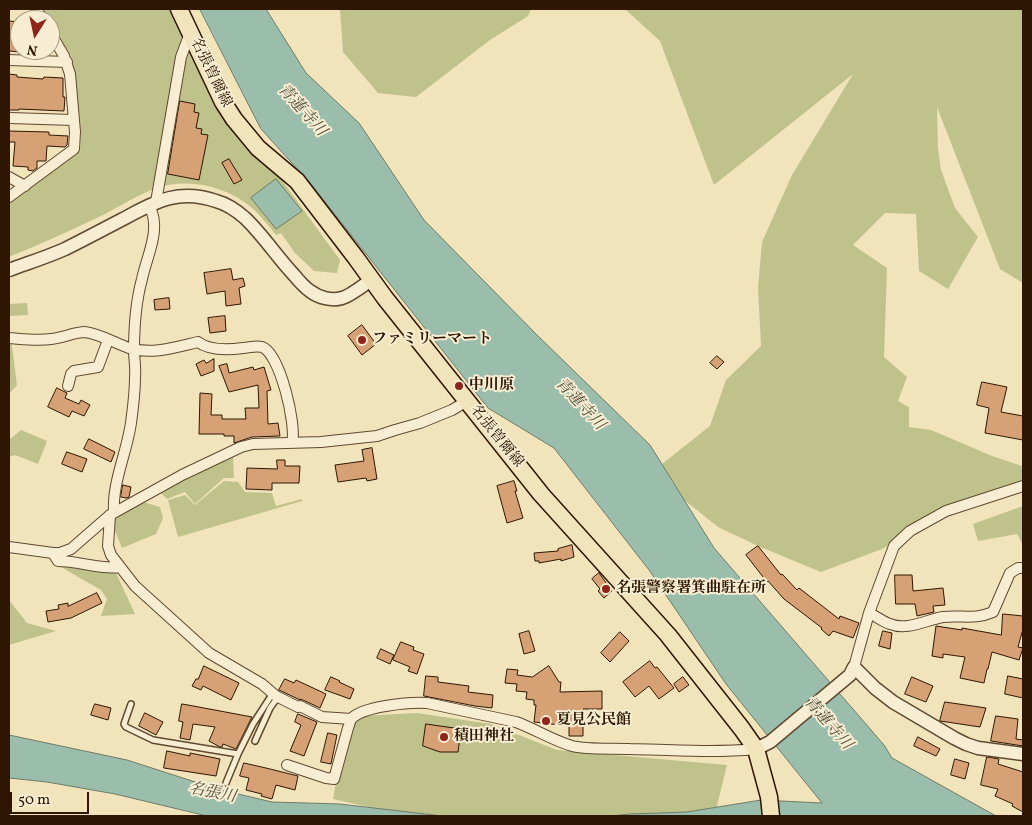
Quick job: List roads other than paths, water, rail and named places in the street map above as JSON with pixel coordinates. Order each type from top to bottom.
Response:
[{"type":"main road","name":"名張曽爾線","points":[[180,9],[223,102],[234,120],[258,148],[296,181],[371,280],[542,494],[668,635],[719,699],[763,746],[771,816]]},
{"type":"street","points":[[190,33],[181,57],[153,203],[154,230],[141,280],[135,328],[135,377],[131,423],[114,499],[108,546],[111,555],[135,586],[209,653],[262,684],[275,695],[322,717],[351,719]]},
{"type":"street","points":[[9,197],[74,149],[75,132],[70,74],[67,62],[60,50]]},
{"type":"street","points":[[9,60],[67,62]]},
{"type":"street","points":[[9,118],[74,120]]},
{"type":"street","points":[[9,177],[25,186]]},
{"type":"street","points":[[9,270],[65,249],[153,203],[188,195],[213,200],[234,209],[256,230],[282,263],[302,284],[320,297],[343,298],[371,280]]},
{"type":"street","points":[[9,338],[48,340],[82,332],[134,349],[148,351],[198,342],[214,348],[239,349],[256,346],[266,349],[278,369],[289,404],[294,437],[292,443]]},
{"type":"street","points":[[68,386],[70,374],[74,371],[98,367],[108,340]]},
{"type":"street","points":[[9,547],[52,553],[71,550],[99,523],[112,514],[182,475],[241,447],[253,444],[321,442],[377,436],[420,423],[452,410],[467,401]]},
{"type":"street","points":[[287,765],[334,779],[348,728],[351,719],[355,715],[374,709],[416,702],[516,722],[558,742],[575,746],[734,751],[763,746],[852,671],[869,613],[894,546],[910,531],[946,511],[1023,486]]},
{"type":"street","points":[[52,553],[58,561],[71,561],[113,568],[120,567]]},
{"type":"street","points":[[869,613],[890,625],[900,626],[913,625],[944,617],[978,617],[986,615],[993,612],[1010,573],[1018,568],[1023,568]]},
{"type":"street","points":[[852,671],[892,702],[966,744],[978,748],[1023,754]]},
{"type":"lane","points":[[255,741],[275,695]]},
{"type":"lane","points":[[226,783],[253,724],[275,695]]},
{"type":"lane","points":[[131,704],[124,724],[126,727],[153,740],[238,754]]},
{"type":"water","name":"青蓮寺川","points":[[200,9],[266,9],[306,73],[359,123],[424,220],[536,334],[650,445],[714,548],[884,745],[892,758],[996,816],[610,816],[687,812],[761,800],[822,803],[726,684],[649,570],[554,448],[488,408],[310,183],[261,129]]},
{"type":"water","points":[[276,179],[302,211],[276,229],[251,198]]},
{"type":"water","name":"名張川","points":[[9,735],[127,760],[217,789],[272,802],[340,804],[442,816],[207,816],[115,794],[47,782],[9,778]]},
{"type":"place","name":"ファミリーマート","points":[[362,340]]},
{"type":"place","name":"中川原","points":[[459,386]]},
{"type":"place","name":"名張警察署箕曲駐在所","points":[[606,589]]},
{"type":"place","name":"夏見公民館","points":[[546,721]]},
{"type":"place","name":"積田神社","points":[[444,737]]}]
